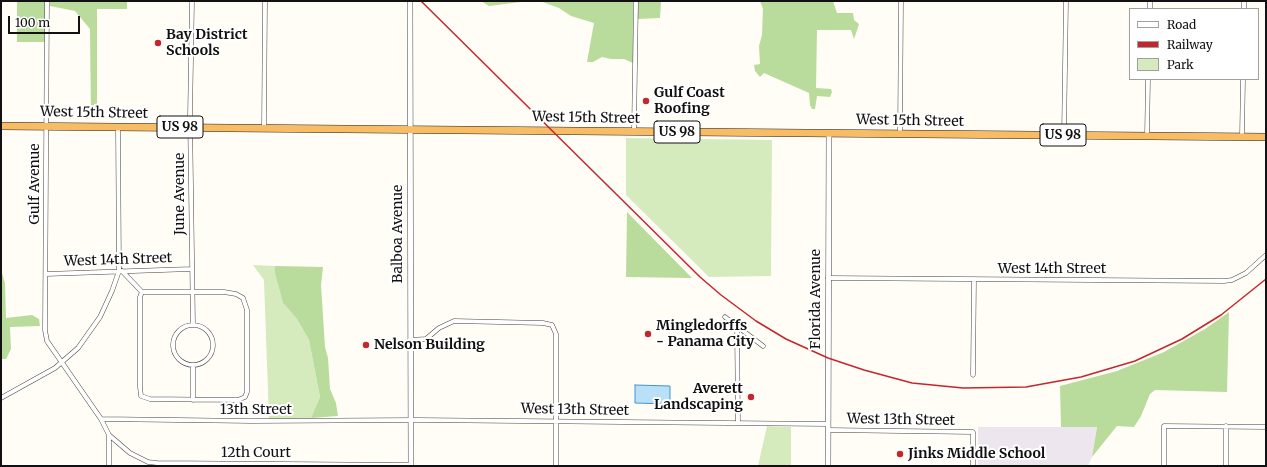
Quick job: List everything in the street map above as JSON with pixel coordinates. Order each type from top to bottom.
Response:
[{"type":"highway","name":"West 15th Street","points":[[1,126],[1266,137]]},
{"type":"street","name":"Gulf Avenue","points":[[47,1],[45,330],[47,341],[101,419],[109,435]]},
{"type":"street","name":"June Avenue","points":[[192,1],[191,269],[194,325]]},
{"type":"street","points":[[264,128],[265,1]]},
{"type":"street","name":"Balboa Avenue","points":[[410,1],[411,465]]},
{"type":"street","points":[[634,131],[636,1]]},
{"type":"street","points":[[900,134],[901,1]]},
{"type":"street","points":[[1064,135],[1066,1]]},
{"type":"street","points":[[1147,136],[1148,80]]},
{"type":"street","points":[[1242,136],[1243,80]]},
{"type":"street","points":[[1,398],[61,363],[78,348],[92,330],[106,304],[120,271],[118,127]]},
{"type":"street","name":"Florida Avenue","points":[[828,466],[829,133]]},
{"type":"street","name":"West 14th Street","points":[[828,278],[1224,281],[1232,280],[1246,273],[1266,255]]},
{"type":"street","name":"West 14th Street","points":[[46,274],[191,269]]},
{"type":"street","points":[[120,271],[142,292],[236,294],[243,298],[248,310],[246,396],[238,400],[150,399],[143,397],[140,394],[140,297],[142,292]]},
{"type":"street","points":[[973,375],[974,279]]},
{"type":"street","points":[[724,317],[763,346]]},
{"type":"street","points":[[410,340],[426,340],[439,328],[454,321],[543,323],[552,325],[556,334],[556,466]]},
{"type":"street","points":[[194,325],[209,332],[214,344],[213,351],[208,359],[199,365],[193,366],[184,364],[179,360],[174,352],[173,346],[178,332],[184,327],[194,325]]},
{"type":"street","points":[[737,327],[738,423]]},
{"type":"street","points":[[193,366],[193,400]]},
{"type":"street","name":"13th Street","points":[[101,419],[252,421],[411,420]]},
{"type":"street","name":"West 13th Street","points":[[411,420],[828,424]]},
{"type":"street","points":[[1164,466],[1164,426],[1266,427]]},
{"type":"street","points":[[1226,426],[1226,466]]},
{"type":"street","name":"West 13th Street","points":[[828,430],[973,432],[973,466]]},
{"type":"street","points":[[109,435],[109,466]]},
{"type":"street","name":"12th Court","points":[[109,435],[130,453],[148,462],[157,463],[411,465]]},
{"type":"shaded area","points":[[978,427],[1097,427],[1092,457],[1088,466],[978,466]]},
{"type":"green space","points":[[17,1],[46,1],[45,42],[17,42]]},
{"type":"green space","points":[[50,1],[127,1],[127,9],[97,9],[97,118],[91,118],[90,29],[75,11],[50,6]]},
{"type":"green space","points":[[481,1],[529,1],[489,6]]},
{"type":"green space","points":[[540,1],[633,1],[633,63],[624,59],[602,57],[593,62],[587,62],[594,23],[571,16],[559,8]]},
{"type":"green space","points":[[638,1],[663,1],[661,2],[660,18],[638,19]]},
{"type":"green space","points":[[760,1],[833,1],[837,13],[853,13],[854,20],[859,24],[854,39],[851,30],[817,30],[816,88],[831,89],[832,92],[830,97],[817,96],[815,109],[812,109],[810,105],[809,93],[764,73],[760,77],[755,71],[754,65],[760,64],[759,46],[762,35],[763,9]]},
{"type":"green space","points":[[626,138],[772,140],[771,276],[709,277],[626,195]]},
{"type":"green space","points":[[627,212],[692,278],[626,277]]},
{"type":"green space","points":[[253,265],[275,266],[275,274],[283,303],[297,319],[309,340],[320,397],[311,418],[269,420],[264,280]]},
{"type":"green space","points":[[275,266],[323,267],[321,285],[325,347],[328,358],[330,389],[336,403],[338,416],[311,418],[320,397],[309,340],[297,319],[283,303],[275,274]]},
{"type":"green space","points":[[1,270],[5,283],[6,318],[32,315],[39,319],[40,326],[10,327],[11,349],[6,359],[1,359]]},
{"type":"green space","points":[[1229,312],[1227,392],[1155,390],[1150,394],[1141,416],[1134,427],[1117,426],[1092,457],[1097,427],[1061,427],[1060,386],[1117,371],[1164,352],[1205,329]]},
{"type":"green space","points":[[767,426],[791,427],[791,466],[758,466]]},
{"type":"water","points":[[635,385],[670,386],[670,404],[635,403]]},
{"type":"railway","points":[[421,1],[700,277],[721,295],[756,321],[786,339],[828,358],[864,370],[912,383],[963,388],[1026,387],[1081,377],[1135,361],[1182,339],[1221,315],[1266,279]]},
{"type":"place","name":"Bay District Schools","points":[[158,43]]},
{"type":"place","name":"Gulf Coast Roofing","points":[[646,101]]},
{"type":"place","name":"Mingledorffs - Panama City","points":[[648,334]]},
{"type":"place","name":"Nelson Building","points":[[366,345]]},
{"type":"place","name":"Averett Landscaping","points":[[751,397]]},
{"type":"place","name":"Jinks Middle School","points":[[900,454]]}]
